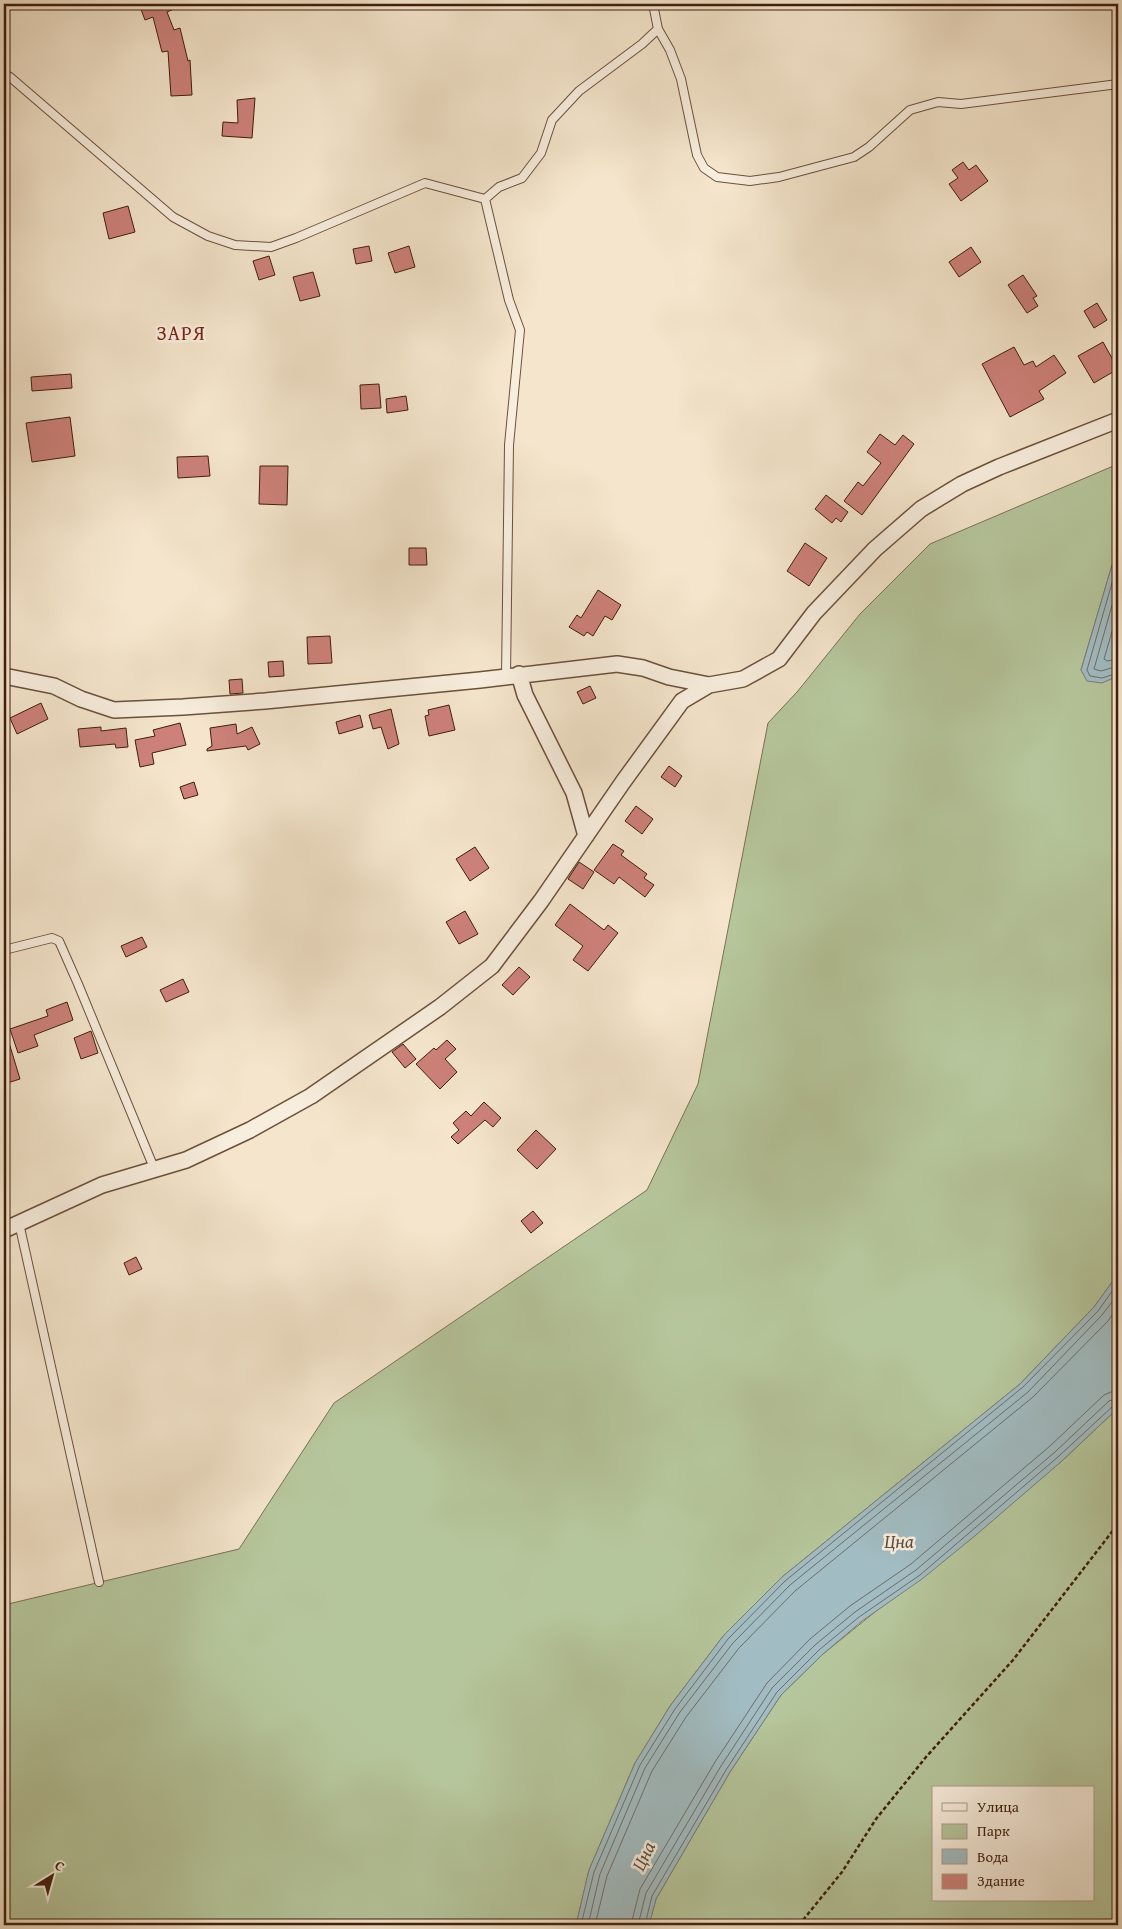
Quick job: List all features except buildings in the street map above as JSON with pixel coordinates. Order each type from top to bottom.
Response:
[{"type":"street","points":[[4,1230],[102,1186],[154,1168],[186,1160],[250,1130],[311,1096],[447,1001],[492,966],[541,901],[682,701],[709,685],[743,679],[779,659],[814,613],[874,549],[907,520],[941,495],[1000,467],[1118,420]]},
{"type":"street","points":[[4,676],[54,686],[81,699],[114,710],[265,701],[617,664],[643,668],[669,677],[709,685]]},
{"type":"street","points":[[513,676],[525,695],[574,794],[586,836]]},
{"type":"lane","points":[[653,4],[658,29],[670,50],[681,79],[698,155],[704,168],[717,177],[732,180],[750,181],[778,178],[854,157],[869,147],[910,110],[938,102],[961,104],[1118,84]]},
{"type":"lane","points":[[484,199],[499,187],[522,178],[541,153],[552,120],[579,91],[642,44],[658,29]]},
{"type":"lane","points":[[4,74],[10,77],[174,217],[208,236],[235,245],[271,247],[425,183],[484,199]]},
{"type":"lane","points":[[484,199],[509,300],[520,330],[512,392],[509,445],[513,676]]},
{"type":"lane","points":[[4,950],[52,938],[59,941],[154,1168]]},
{"type":"lane","points":[[19,1223],[99,1582]]},
{"type":"path","points":[[799,1925],[842,1872],[876,1818],[926,1757],[1013,1660],[1118,1524]]},
{"type":"green space","points":[[1118,464],[1118,545],[1081,670],[1116,678],[1118,676],[1118,1274],[1094,1307],[1020,1384],[782,1577],[724,1635],[670,1706],[635,1763],[589,1870],[576,1925],[4,1925],[4,1605],[239,1549],[334,1403],[647,1190],[698,1084],[768,723],[797,692],[860,614],[930,544]]},
{"type":"green space","points":[[1118,1408],[1118,1925],[649,1925],[656,1899],[730,1772],[781,1695],[823,1654],[1063,1460]]},
{"type":"water","points":[[1118,545],[1118,676],[1102,683],[1087,681],[1081,670]]},
{"type":"water","name":"Цна","points":[[1118,1274],[1118,1408],[1063,1460],[976,1535],[922,1579],[862,1621],[823,1654],[781,1695],[730,1772],[656,1899],[649,1925],[576,1925],[589,1870],[635,1763],[670,1706],[724,1635],[782,1577],[1020,1384],[1094,1307]]},
{"type":"district","name":"ЗАРЯ","points":[[181,332]]}]
